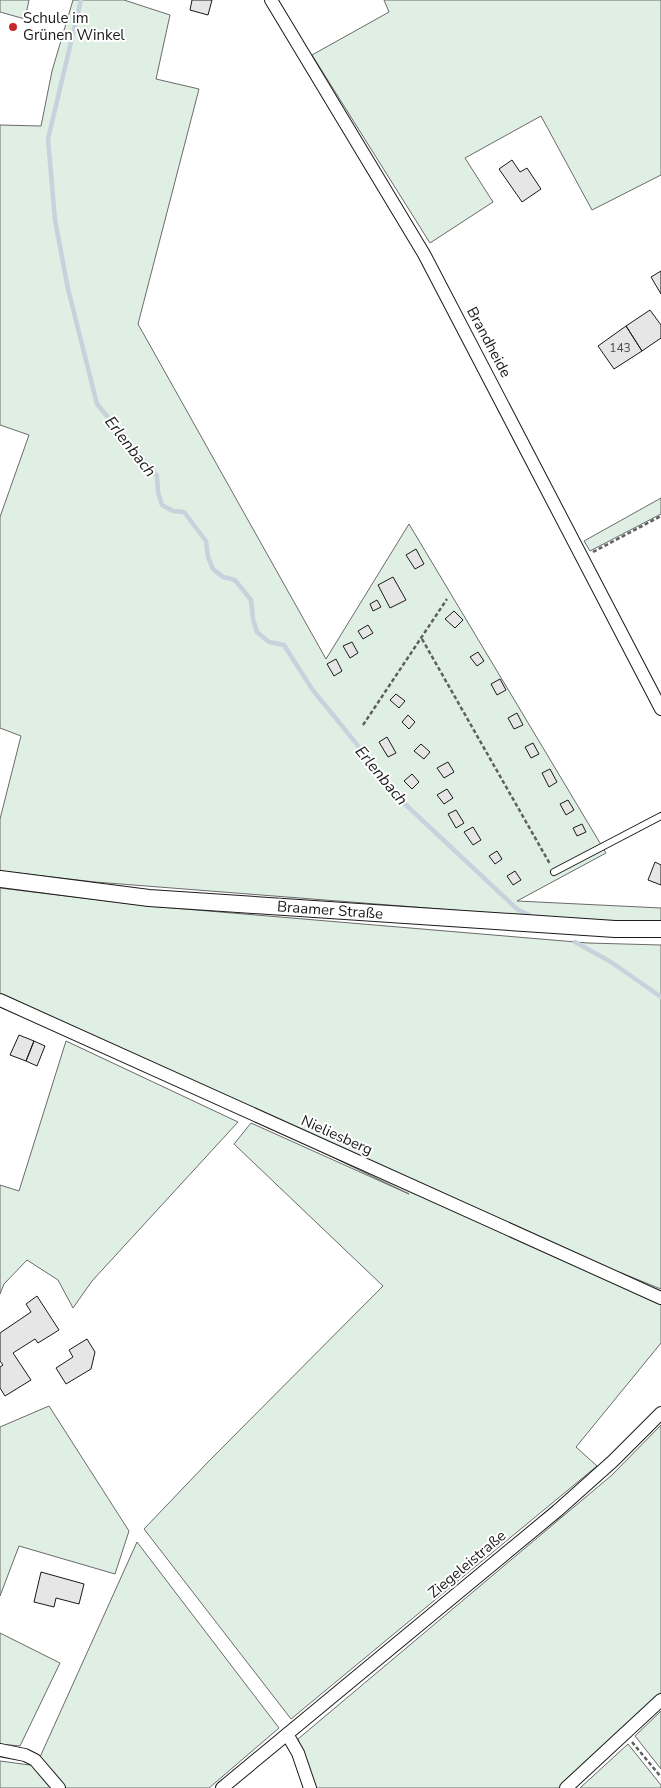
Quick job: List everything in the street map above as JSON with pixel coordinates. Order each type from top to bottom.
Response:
[{"type":"street","name":"Brandheide","points":[[271,0],[424,254],[661,709]]},
{"type":"street","name":"Braamer Straße","points":[[0,879],[159,899],[615,930],[661,929]]},
{"type":"street","name":"Nieliesberg","points":[[0,1000],[661,1298]]},
{"type":"street","name":"Ziegeleistraße","points":[[222,1788],[557,1511],[613,1461],[661,1413]]},
{"type":"street","points":[[566,1788],[661,1700]]},
{"type":"street","points":[[287,1734],[298,1754],[310,1788]]},
{"type":"street","points":[[0,1750],[25,1755],[35,1760],[59,1788]]},
{"type":"lane","points":[[554,872],[661,816]]},
{"type":"path","points":[[583,558],[661,516]]},
{"type":"path","points":[[363,725],[447,599]]},
{"type":"path","points":[[422,639],[554,872]]},
{"type":"path","points":[[625,1734],[661,1777]]},
{"type":"green space","points":[[0,0],[29,0],[25,19],[0,12]]},
{"type":"green space","points":[[73,0],[124,0],[170,15],[156,79],[199,89],[138,324],[326,659],[409,524],[606,853],[517,901],[661,908],[661,923],[606,922],[95,882],[0,871],[0,819],[21,736],[0,728],[0,517],[29,435],[0,425],[0,125],[41,126],[52,71]]},
{"type":"green space","points":[[384,0],[661,0],[661,175],[592,210],[541,116],[465,158],[493,202],[430,243],[312,55],[389,12]]},
{"type":"green space","points":[[661,498],[661,514],[590,551],[584,541]]},
{"type":"green space","points":[[0,888],[149,906],[588,943],[661,945],[661,1289],[619,1272],[617,1284],[661,1304],[661,1343],[576,1447],[597,1466],[291,1719],[144,1529],[383,1286],[234,1144],[251,1123],[409,1194],[0,995]]},
{"type":"green space","points":[[66,1041],[238,1122],[92,1281],[73,1308],[58,1280],[27,1260],[4,1284],[0,1294],[0,1185],[19,1191]]},
{"type":"green space","points":[[49,1406],[129,1531],[115,1574],[19,1546],[0,1596],[0,1427]]},
{"type":"green space","points":[[661,1425],[661,1693],[559,1788],[314,1788],[298,1739],[612,1475]]},
{"type":"green space","points":[[137,1542],[279,1728],[209,1788],[0,1788],[0,1761],[30,1765],[40,1757]]},
{"type":"green space","points":[[0,1633],[60,1663],[20,1746],[0,1744]]},
{"type":"green space","points":[[661,1711],[661,1769],[635,1736]]},
{"type":"green space","points":[[628,1744],[661,1785],[661,1788],[580,1788]]},
{"type":"building","points":[[192,0],[212,0],[208,15],[190,10]]},
{"type":"building","points":[[512,160],[520,172],[527,168],[541,189],[522,202],[499,169]]},
{"type":"building","points":[[661,271],[661,294],[651,277]]},
{"type":"building","points":[[650,310],[661,325],[661,338],[642,351],[626,326]]},
{"type":"building","points":[[626,326],[642,351],[614,369],[598,346]]},
{"type":"building","points":[[416,549],[424,564],[415,569],[406,555]]},
{"type":"building","points":[[393,577],[406,600],[390,608],[378,585]]},
{"type":"building","points":[[377,600],[381,607],[373,611],[370,604]]},
{"type":"building","points":[[454,611],[463,620],[455,628],[445,619]]},
{"type":"building","points":[[368,625],[373,633],[363,639],[358,631]]},
{"type":"building","points":[[352,642],[358,653],[350,658],[343,646]]},
{"type":"building","points":[[478,652],[484,661],[477,666],[470,657]]},
{"type":"building","points":[[336,659],[342,671],[334,676],[327,664]]},
{"type":"building","points":[[500,679],[506,690],[497,695],[491,684]]},
{"type":"building","points":[[396,694],[405,701],[399,708],[390,700]]},
{"type":"building","points":[[517,713],[523,725],[514,729],[508,718]]},
{"type":"building","points":[[408,715],[415,722],[409,729],[402,722]]},
{"type":"building","points":[[387,737],[396,753],[388,757],[379,742]]},
{"type":"building","points":[[533,743],[539,754],[531,758],[525,747]]},
{"type":"building","points":[[421,744],[430,752],[424,759],[414,751]]},
{"type":"building","points":[[448,762],[454,772],[444,778],[437,768]]},
{"type":"building","points":[[550,769],[557,782],[549,787],[542,773]]},
{"type":"building","points":[[412,774],[419,782],[412,789],[404,781]]},
{"type":"building","points":[[447,789],[453,798],[444,804],[437,795]]},
{"type":"building","points":[[568,800],[574,810],[566,815],[560,804]]},
{"type":"building","points":[[456,810],[464,823],[456,828],[448,814]]},
{"type":"building","points":[[582,824],[586,832],[577,836],[573,828]]},
{"type":"building","points":[[473,827],[481,840],[473,845],[464,832]]},
{"type":"building","points":[[497,851],[502,859],[495,864],[489,856]]},
{"type":"building","points":[[655,862],[661,865],[661,885],[648,880]]},
{"type":"building","points":[[515,871],[521,880],[513,885],[507,876]]},
{"type":"building","points":[[19,1035],[34,1041],[26,1061],[10,1055]]},
{"type":"building","points":[[34,1041],[45,1046],[37,1066],[26,1061]]},
{"type":"building","points":[[37,1296],[59,1330],[38,1343],[35,1339],[13,1353],[31,1380],[5,1396],[0,1388],[0,1367],[3,1365],[0,1361],[0,1333],[31,1312],[26,1304]]},
{"type":"building","points":[[87,1339],[95,1352],[91,1369],[66,1384],[56,1368],[73,1357],[69,1350]]},
{"type":"building","points":[[41,1572],[84,1584],[79,1604],[56,1598],[54,1607],[34,1602]]},
{"type":"waterway","name":"Erlenbach","points":[[81,0],[48,139],[55,220],[68,289],[97,404],[157,476],[158,492],[162,505],[173,511],[184,512],[206,541],[208,557],[213,569],[223,577],[235,580],[251,600],[253,619],[257,632],[269,642],[284,645],[312,689],[406,805],[517,909],[533,917]]},
{"type":"waterway","name":"Erlenbach","points":[[575,942],[611,962],[661,997]]},
{"type":"place","name":"Schule im Grünen Winkel","points":[[13,27]]}]
